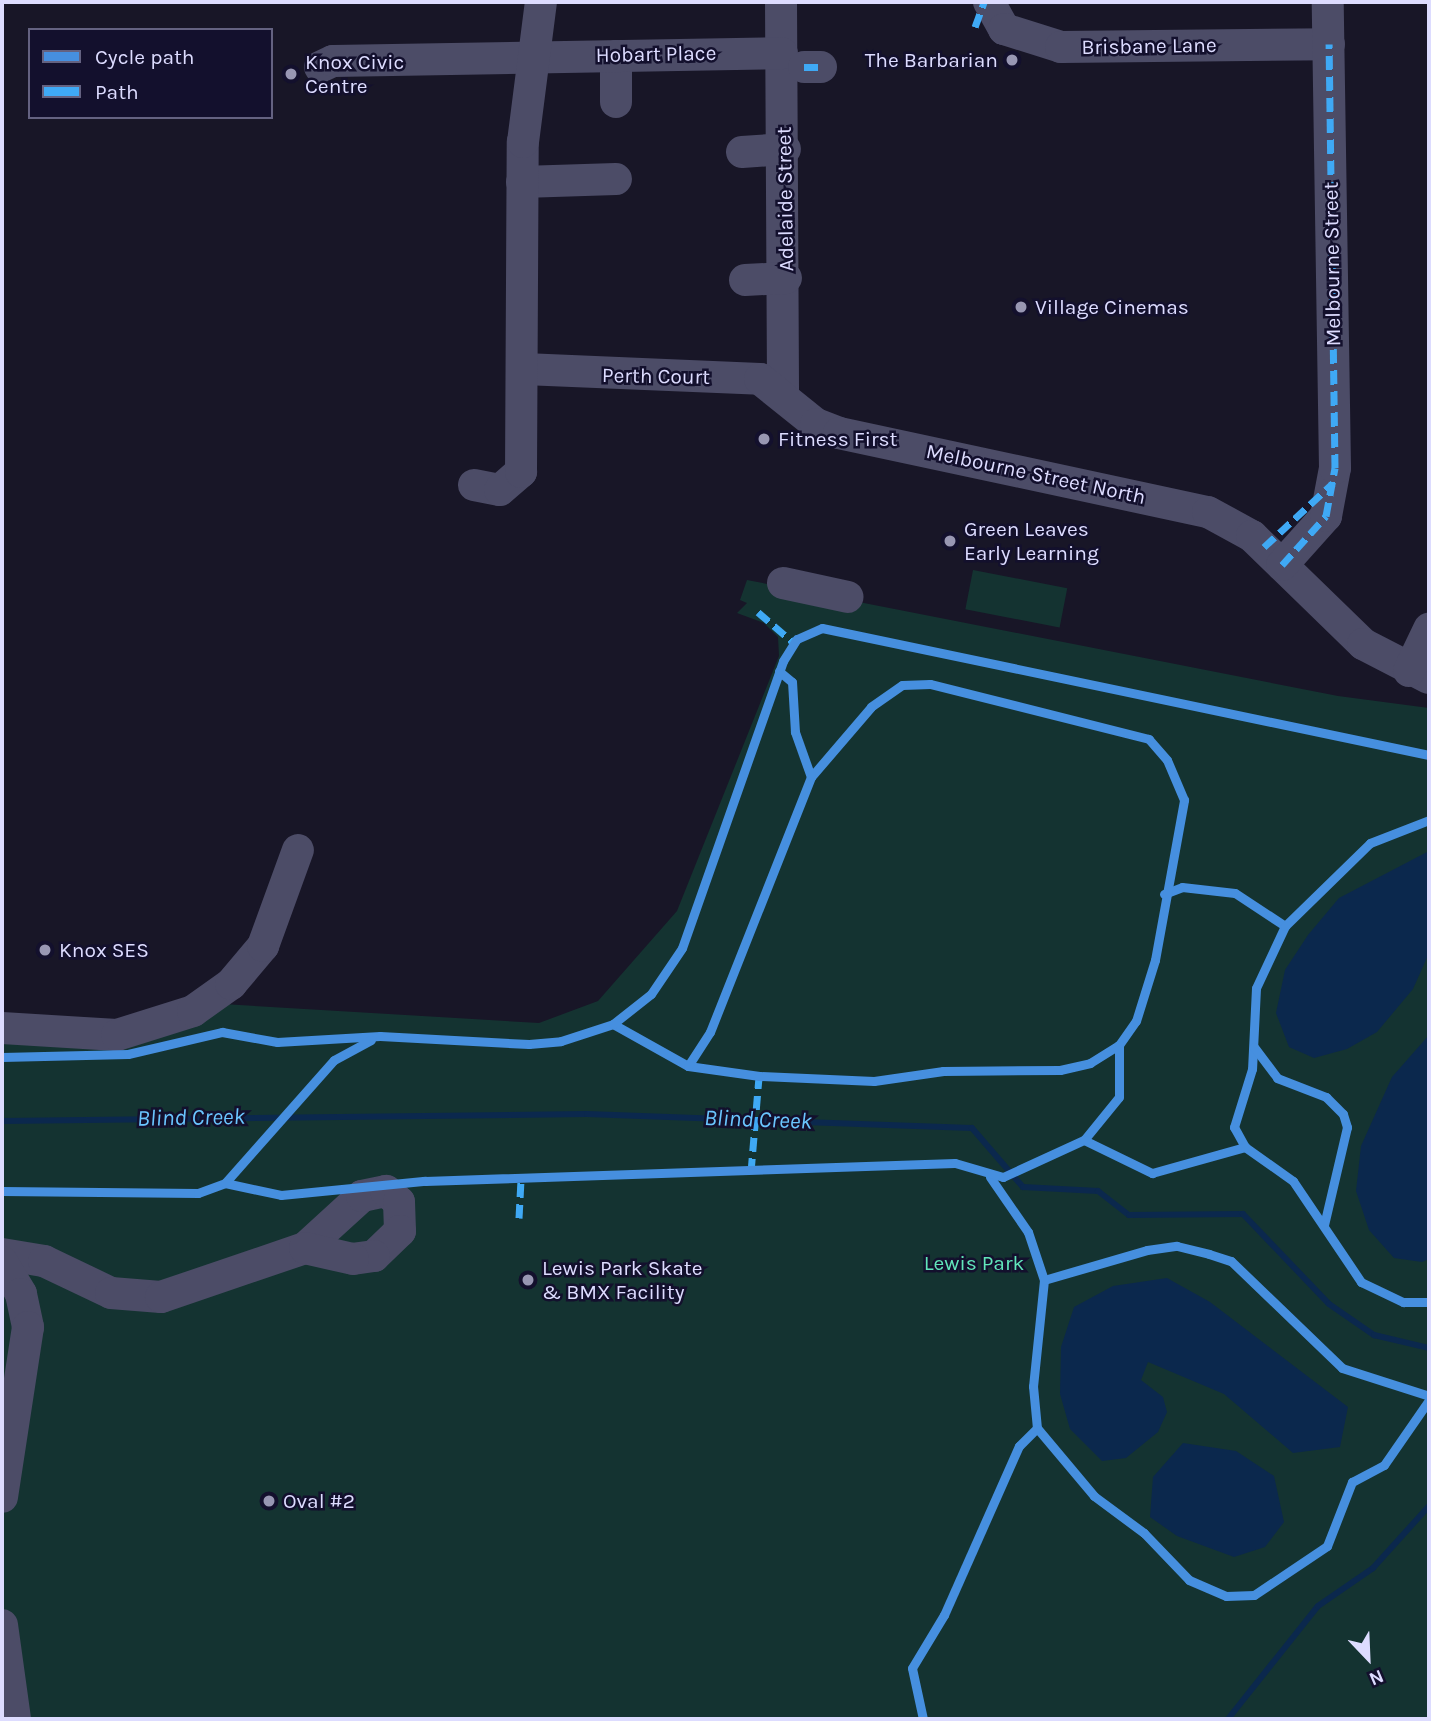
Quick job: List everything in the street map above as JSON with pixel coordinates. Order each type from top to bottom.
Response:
[{"type":"street","points":[[474,485],[500,490],[518,479],[524,369],[522,182],[531,57],[541,2]]},
{"type":"street","name":"Adelaide Street","points":[[781,2],[802,62],[785,149],[783,397]]},
{"type":"street","name":"Melbourne Street","points":[[1273,556],[1326,516],[1333,483],[1328,2]]},
{"type":"street","name":"Brisbane Lane","points":[[982,10],[1004,29],[1061,47],[1329,44]]},
{"type":"street","points":[[615,56],[616,102]]},
{"type":"street","name":"Hobart Place","points":[[320,67],[333,61],[615,56],[802,62]]},
{"type":"street","points":[[742,152],[785,149]]},
{"type":"street","points":[[522,182],[616,179]]},
{"type":"street","points":[[745,280],[786,278]]},
{"type":"street","name":"Perth Court","points":[[524,369],[760,379],[783,397]]},
{"type":"street","name":"Melbourne Street North","points":[[783,397],[814,436],[1196,508],[1273,556],[1347,632],[1419,674]]},
{"type":"street","points":[[783,583],[848,597]]},
{"type":"street","points":[[1419,674],[1429,629]]},
{"type":"street","points":[[2,1028],[117,1035],[193,1011],[231,984],[263,947],[298,850]]},
{"type":"street","points":[[2,1254],[32,1257],[96,1287],[143,1298],[182,1292],[305,1248]]},
{"type":"street","points":[[2,1262],[21,1294],[28,1327],[2,1497]]},
{"type":"street","points":[[2,1625],[15,1719]]},
{"type":"green space","points":[[973,570],[1067,588],[1060,628],[965,609]]},
{"type":"green space","name":"Lewis Park","points":[[747,580],[1338,696],[1429,708],[1429,1719],[2,1719],[2,1028],[62,1033],[206,1003],[539,1023],[598,1001],[677,911],[779,656],[778,637],[764,623],[737,613],[747,603],[740,600]]},
{"type":"water","points":[[1429,851],[1429,953],[1413,989],[1377,1032],[1347,1049],[1314,1058],[1289,1047],[1276,1013],[1285,970],[1308,935],[1339,898]]},
{"type":"water","points":[[1429,1035],[1429,1259],[1422,1262],[1394,1258],[1369,1230],[1356,1191],[1361,1146],[1392,1077]]},
{"type":"water","points":[[1167,1278],[1210,1302],[1348,1407],[1340,1447],[1293,1453],[1224,1394],[1148,1362],[1141,1380],[1163,1397],[1167,1412],[1158,1432],[1126,1458],[1102,1461],[1070,1429],[1060,1394],[1061,1347],[1074,1307],[1113,1286]]},
{"type":"water","points":[[1183,1443],[1236,1451],[1274,1476],[1284,1522],[1265,1547],[1234,1557],[1177,1536],[1150,1517],[1153,1477]]},
{"type":"waterway","name":"Blind Creek","points":[[2,1121],[587,1114],[972,1128],[1023,1187],[1098,1191],[1129,1215],[1243,1214],[1329,1304],[1374,1335],[1429,1348]]},
{"type":"waterway","points":[[1228,1719],[1318,1606],[1373,1568],[1429,1506]]},
{"type":"marked path","points":[[975,27],[984,2]]},
{"type":"marked path","points":[[1282,565],[1326,516],[1335,468],[1329,44]]},
{"type":"marked path","points":[[804,67],[821,67]]},
{"type":"marked path","points":[[1264,547],[1333,483]]},
{"type":"marked path","points":[[758,612],[794,643]]},
{"type":"marked path","points":[[751,1172],[759,1076]]},
{"type":"marked path","points":[[519,1218],[521,1181]]},
{"type":"cycle path","points":[[2,1057],[128,1054],[222,1032],[277,1042],[380,1036],[529,1044],[561,1041],[613,1024],[651,994],[682,948],[783,661],[797,639],[822,628],[1429,755]]},
{"type":"cycle path","points":[[688,1066],[710,1032],[811,777],[795,732],[792,682],[779,671]]},
{"type":"cycle path","points":[[613,1024],[688,1066],[759,1076],[874,1081],[943,1071],[1060,1070],[1090,1063],[1119,1045],[1136,1021],[1155,960],[1184,800],[1167,760],[1149,739],[930,684],[902,685],[871,707],[811,777]]},
{"type":"cycle path","points":[[1285,926],[1370,843],[1429,820]]},
{"type":"cycle path","points":[[1164,894],[1182,887],[1235,893],[1285,926],[1256,988],[1252,1069],[1234,1127],[1245,1147]]},
{"type":"cycle path","points":[[225,1183],[334,1060],[371,1040]]},
{"type":"cycle path","points":[[1084,1140],[1119,1097],[1119,1045]]},
{"type":"cycle path","points":[[1254,1047],[1277,1078],[1326,1097],[1343,1114],[1347,1127],[1324,1225]]},
{"type":"cycle path","points":[[2,1191],[198,1193],[225,1183],[281,1195],[425,1181],[955,1163],[1003,1177],[1084,1140],[1152,1173],[1245,1147],[1293,1181],[1361,1282],[1403,1302],[1429,1302]]},
{"type":"cycle path","points":[[990,1177],[1028,1232],[1044,1280],[1033,1386],[1037,1428],[1094,1496],[1144,1533],[1189,1580],[1226,1596],[1254,1595],[1327,1546],[1352,1482],[1384,1465],[1429,1400]]},
{"type":"cycle path","points":[[1044,1280],[1147,1250],[1177,1246],[1209,1254],[1231,1261],[1342,1368],[1429,1396]]},
{"type":"cycle path","points":[[923,1719],[912,1668],[944,1615],[1019,1446],[1037,1428]]},
{"type":"place","name":"The Barbarian","points":[[1012,60]]},
{"type":"place","name":"Knox Civic Centre","points":[[291,74]]},
{"type":"place","name":"Village Cinemas","points":[[1021,307]]},
{"type":"place","name":"Fitness First","points":[[764,439]]},
{"type":"place","name":"Green Leaves Early Learning","points":[[950,541]]},
{"type":"place","name":"Knox SES","points":[[45,950]]},
{"type":"place","name":"Lewis Park Skate & BMX Facility","points":[[528,1280]]},
{"type":"place","name":"Oval #2","points":[[269,1501]]}]
